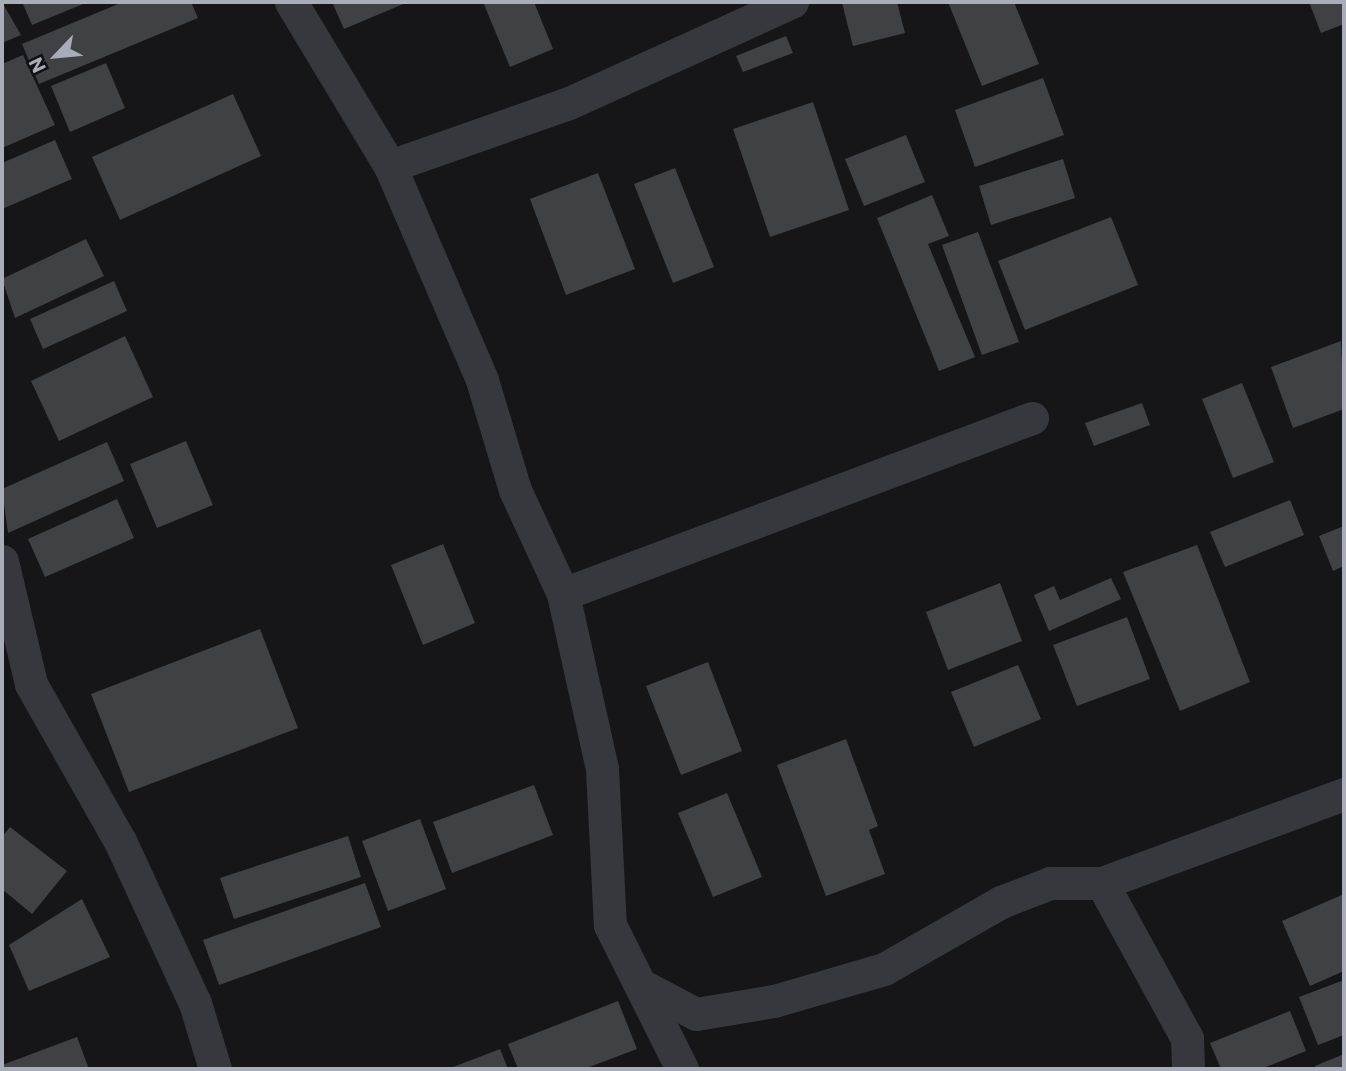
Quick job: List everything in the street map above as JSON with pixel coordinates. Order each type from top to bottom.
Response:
[{"type":"street","points":[[291,2],[390,166],[482,380],[515,489],[563,594],[602,769],[610,925],[643,986],[682,1069]]},
{"type":"street","points":[[390,166],[569,103],[792,2]]},
{"type":"street","points":[[563,594],[1032,418]]},
{"type":"street","points":[[2,561],[31,684],[120,841],[195,1003],[215,1069]]},
{"type":"street","points":[[643,986],[696,1014],[774,1001],[884,969],[1001,902],[1050,883],[1102,883],[1344,794]]},
{"type":"street","points":[[1102,883],[1187,1038],[1188,1069]]},
{"type":"building","points":[[2,2],[21,35],[2,43]]},
{"type":"building","points":[[22,2],[88,2],[32,25]]},
{"type":"building","points":[[123,2],[191,2],[198,18],[39,84],[22,44]]},
{"type":"building","points":[[332,2],[408,2],[344,29]]},
{"type":"building","points":[[483,2],[534,2],[553,49],[510,67]]},
{"type":"building","points":[[897,2],[905,33],[853,46],[842,3]]},
{"type":"building","points":[[948,2],[1014,2],[1039,64],[982,86]]},
{"type":"building","points":[[1309,2],[1344,2],[1344,24],[1321,33]]},
{"type":"building","points":[[786,36],[793,53],[743,72],[736,56]]},
{"type":"building","points":[[23,55],[55,125],[2,148],[2,64]]},
{"type":"building","points":[[106,63],[125,108],[70,132],[51,86]]},
{"type":"building","points":[[1043,78],[1064,135],[975,167],[955,110]]},
{"type":"building","points":[[233,94],[261,156],[120,220],[92,157]]},
{"type":"building","points":[[813,102],[849,210],[770,237],[733,129]]},
{"type":"building","points":[[906,135],[925,182],[864,206],[845,159]]},
{"type":"building","points":[[55,140],[72,179],[2,209],[2,163]]},
{"type":"building","points":[[1063,159],[1075,198],[991,225],[979,186]]},
{"type":"building","points":[[675,168],[714,267],[673,283],[634,184]]},
{"type":"building","points":[[598,173],[635,269],[566,295],[530,199]]},
{"type":"building","points":[[932,195],[949,236],[928,244],[975,357],[939,371],[877,218]]},
{"type":"building","points":[[1111,217],[1138,285],[1025,330],[998,261]]},
{"type":"building","points":[[978,232],[1019,342],[982,355],[942,245]]},
{"type":"building","points":[[86,239],[104,276],[15,318],[2,279]]},
{"type":"building","points":[[114,281],[127,311],[43,349],[30,319]]},
{"type":"building","points":[[125,336],[153,397],[59,441],[31,381]]},
{"type":"building","points":[[1341,341],[1344,409],[1293,428],[1271,367]]},
{"type":"building","points":[[1242,383],[1274,462],[1233,478],[1202,399]]},
{"type":"building","points":[[1142,403],[1150,425],[1094,446],[1085,423]]},
{"type":"building","points":[[186,441],[213,505],[157,528],[130,464]]},
{"type":"building","points":[[107,442],[124,481],[8,533],[2,489]]},
{"type":"building","points":[[117,499],[134,538],[45,577],[28,539]]},
{"type":"building","points":[[1290,500],[1304,535],[1225,567],[1210,532]]},
{"type":"building","points":[[1344,526],[1344,566],[1333,571],[1319,536]]},
{"type":"building","points":[[443,544],[475,623],[423,645],[391,565]]},
{"type":"building","points":[[1197,545],[1250,682],[1180,711],[1123,572]]},
{"type":"building","points":[[1111,578],[1121,599],[1049,631],[1034,595],[1054,586],[1060,600]]},
{"type":"building","points":[[1000,583],[1022,641],[948,670],[926,612]]},
{"type":"building","points":[[1127,617],[1150,679],[1077,706],[1053,645]]},
{"type":"building","points":[[260,629],[298,728],[129,792],[91,694]]},
{"type":"building","points":[[708,662],[742,751],[681,775],[646,686]]},
{"type":"building","points":[[1018,665],[1041,719],[974,747],[951,692]]},
{"type":"building","points":[[846,739],[878,826],[869,830],[885,874],[826,896],[777,765]]},
{"type":"building","points":[[534,785],[553,835],[452,873],[433,822]]},
{"type":"building","points":[[727,793],[762,877],[713,897],[678,813]]},
{"type":"building","points":[[420,819],[446,889],[388,911],[362,841]]},
{"type":"building","points":[[10,827],[67,871],[32,914],[2,889],[2,837]]},
{"type":"building","points":[[348,836],[361,877],[234,919],[220,878]]},
{"type":"building","points":[[365,883],[381,927],[219,985],[203,940]]},
{"type":"building","points":[[1344,894],[1344,971],[1310,986],[1282,921]]},
{"type":"building","points":[[82,899],[110,957],[29,991],[9,945]]},
{"type":"building","points":[[1344,980],[1344,1035],[1318,1045],[1299,997]]},
{"type":"building","points":[[618,1001],[637,1049],[584,1069],[518,1069],[508,1044]]},
{"type":"building","points":[[1290,1011],[1306,1051],[1261,1069],[1221,1069],[1210,1043]]},
{"type":"building","points":[[77,1037],[89,1069],[2,1069],[2,1065]]},
{"type":"building","points":[[500,1049],[508,1069],[448,1069]]},
{"type":"building","points":[[1344,1054],[1344,1069],[1317,1069],[1315,1066]]}]
